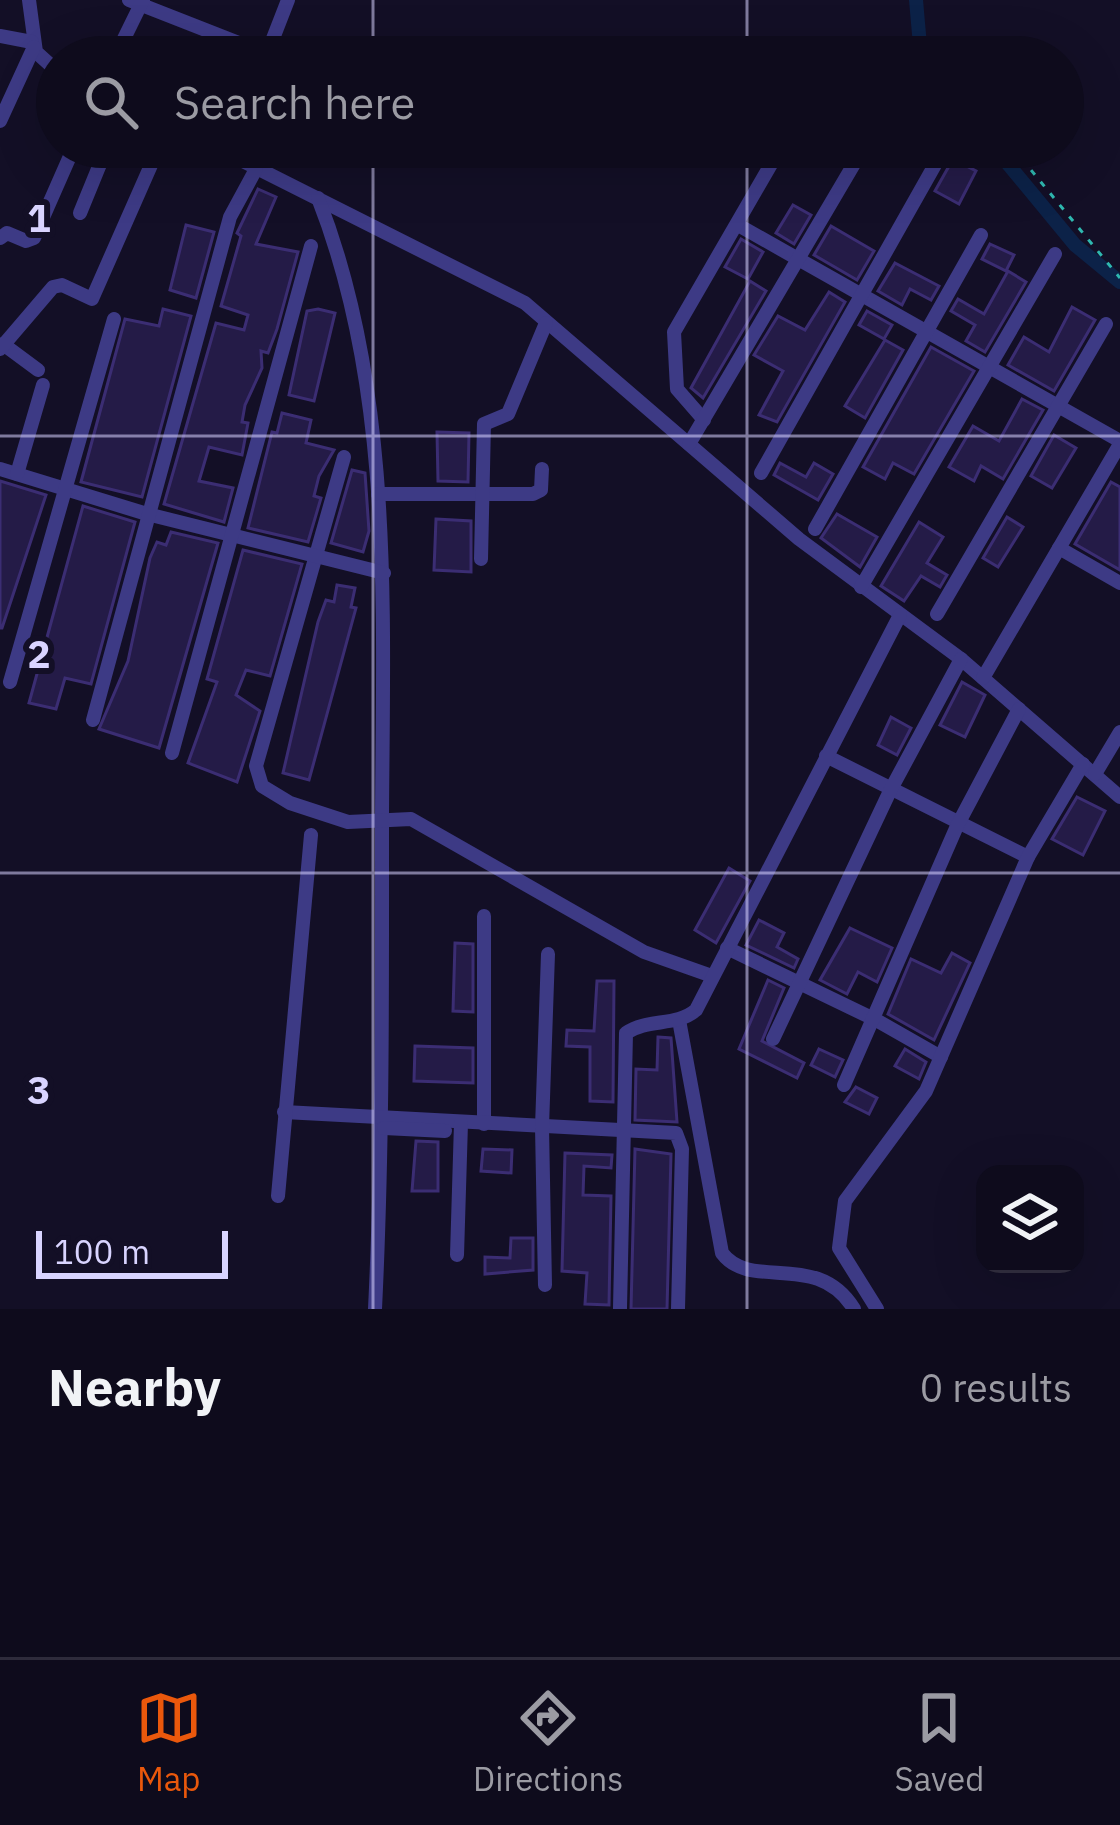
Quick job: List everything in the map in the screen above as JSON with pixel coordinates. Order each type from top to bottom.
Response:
[{"type":"street","points":[[0,121],[33,44],[29,0]]},
{"type":"street","points":[[274,36],[288,0]]},
{"type":"street","points":[[123,36],[137,2],[219,36]]},
{"type":"street","points":[[0,36],[36,47]]},
{"type":"street","points":[[0,238],[7,233],[26,242],[34,238],[65,168]]},
{"type":"street","points":[[80,213],[98,168]]},
{"type":"street","points":[[17,474],[40,378],[2,347],[53,287],[62,285],[92,299],[150,168]]},
{"type":"street","points":[[253,168],[506,289],[861,587],[961,659],[1120,797]]},
{"type":"street","points":[[704,420],[677,389],[674,332],[769,168]]},
{"type":"street","points":[[689,444],[852,168]]},
{"type":"street","points":[[761,473],[933,168]]},
{"type":"street","points":[[93,720],[230,217],[256,170]]},
{"type":"street","points":[[317,198],[366,386],[384,573],[384,1123],[375,1309]]},
{"type":"street","points":[[738,225],[1059,404],[1120,443],[983,678]]},
{"type":"street","points":[[815,529],[981,235]]},
{"type":"street","points":[[172,753],[310,246]]},
{"type":"street","points":[[861,587],[1055,254]]},
{"type":"street","points":[[10,682],[114,319]]},
{"type":"street","points":[[481,559],[484,424],[508,414],[546,323]]},
{"type":"street","points":[[937,614],[1106,323]]},
{"type":"street","points":[[344,457],[256,777],[290,803],[348,822],[411,820],[644,952],[712,976]]},
{"type":"street","points":[[379,494],[538,493],[542,469]]},
{"type":"street","points":[[0,470],[147,514],[384,573]]},
{"type":"street","points":[[1059,548],[1120,584]]},
{"type":"street","points":[[620,1308],[626,1033],[648,1023],[679,1020],[696,1010],[900,615]]},
{"type":"street","points":[[772,1039],[890,791],[961,659]]},
{"type":"street","points":[[844,1085],[877,1020],[957,826],[1019,709]]},
{"type":"street","points":[[877,1309],[839,1248],[841,1215],[851,1189],[926,1091],[1028,857],[1120,732]]},
{"type":"street","points":[[826,756],[957,826],[1028,857]]},
{"type":"street","points":[[278,1196],[311,835]]},
{"type":"street","points":[[484,916],[484,1124]]},
{"type":"street","points":[[727,948],[877,1020],[941,1058]]},
{"type":"street","points":[[545,1286],[542,1131],[548,955]]},
{"type":"street","points":[[679,1020],[722,1253],[747,1271],[805,1274],[836,1288],[854,1309]]},
{"type":"street","points":[[284,1112],[384,1123],[542,1131],[673,1131],[679,1141],[678,1309]]},
{"type":"street","points":[[461,1127],[484,1124],[542,1131]]},
{"type":"street","points":[[457,1255],[461,1127]]},
{"type":"path","points":[[1029,168],[1120,278]]},
{"type":"building","points":[[948,168],[976,171],[959,204],[935,191]]},
{"type":"building","points":[[258,189],[276,197],[256,244],[298,252],[277,329],[268,353],[261,351],[262,368],[245,405],[242,422],[248,423],[242,455],[209,447],[199,481],[233,488],[224,522],[164,504],[216,323],[244,330],[248,315],[221,306],[241,236],[237,233]]},
{"type":"building","points":[[793,205],[811,215],[794,244],[776,233]]},
{"type":"building","points":[[186,225],[214,232],[196,298],[170,290]]},
{"type":"building","points":[[831,226],[874,251],[857,280],[814,255]]},
{"type":"building","points":[[741,239],[763,252],[748,279],[725,267]]},
{"type":"building","points":[[990,244],[1014,255],[1006,271],[982,259]]},
{"type":"building","points":[[895,263],[939,286],[931,300],[910,289],[902,305],[878,291]]},
{"type":"building","points":[[1008,271],[1026,282],[985,352],[966,341],[975,325],[951,311],[958,299],[984,314]]},
{"type":"building","points":[[750,281],[766,291],[703,398],[691,388]]},
{"type":"building","points":[[829,292],[845,302],[777,422],[759,415],[783,371],[754,355],[778,316],[805,330]]},
{"type":"building","points":[[1072,307],[1095,320],[1054,391],[1008,365],[1024,337],[1049,352]]},
{"type":"building","points":[[163,309],[191,316],[142,497],[81,482],[125,319],[159,326]]},
{"type":"building","points":[[307,311],[335,313],[314,401],[289,395]]},
{"type":"building","points":[[867,311],[892,325],[884,339],[859,325]]},
{"type":"building","points":[[885,340],[903,350],[865,418],[845,406]]},
{"type":"building","points":[[931,347],[974,371],[914,474],[893,463],[885,479],[863,467]]},
{"type":"building","points":[[1022,399],[1043,410],[1003,479],[981,466],[974,481],[949,467],[973,426],[999,441]]},
{"type":"building","points":[[282,413],[311,420],[306,443],[334,450],[319,476],[314,496],[321,498],[308,542],[248,528],[272,432],[277,433]]},
{"type":"building","points":[[437,432],[469,433],[468,482],[438,481]]},
{"type":"building","points":[[1054,435],[1076,448],[1052,488],[1031,476]]},
{"type":"building","points":[[780,463],[806,477],[814,463],[833,474],[818,500],[774,475]]},
{"type":"building","points":[[352,470],[365,473],[369,531],[363,552],[331,543]]},
{"type":"building","points":[[0,481],[46,495],[2,628],[0,628]]},
{"type":"building","points":[[1111,482],[1120,487],[1120,570],[1075,544]]},
{"type":"building","points":[[83,506],[135,522],[91,684],[65,678],[56,709],[29,703]]},
{"type":"building","points":[[837,514],[877,537],[860,567],[821,538]]},
{"type":"building","points":[[1007,517],[1023,527],[998,567],[983,558]]},
{"type":"building","points":[[436,519],[471,521],[471,572],[434,570]]},
{"type":"building","points":[[919,522],[943,537],[927,563],[947,575],[940,587],[921,576],[904,601],[881,586]]},
{"type":"building","points":[[171,532],[218,543],[159,748],[99,729],[128,661],[150,558],[157,542],[166,545]]},
{"type":"building","points":[[243,550],[302,564],[270,676],[246,670],[236,695],[260,711],[237,782],[188,763],[217,682],[207,679]]},
{"type":"building","points":[[337,585],[355,588],[351,607],[356,608],[309,780],[283,773],[318,622],[326,600],[334,602]]},
{"type":"building","points":[[962,682],[985,695],[965,737],[940,725]]},
{"type":"building","points":[[891,717],[911,728],[897,755],[878,745]]},
{"type":"building","points":[[1077,797],[1105,811],[1083,855],[1052,839]]},
{"type":"building","points":[[729,868],[750,881],[716,943],[695,930]]},
{"type":"building","points":[[759,920],[784,933],[777,947],[798,959],[794,968],[746,945]]},
{"type":"building","points":[[850,928],[892,948],[877,982],[858,972],[847,994],[820,980]]},
{"type":"building","points":[[455,943],[473,944],[473,1012],[453,1011]]},
{"type":"building","points":[[952,953],[970,963],[934,1040],[888,1014],[911,959],[941,973]]},
{"type":"building","points":[[768,980],[784,988],[762,1041],[804,1063],[797,1078],[739,1049]]},
{"type":"building","points":[[597,981],[614,981],[613,1102],[590,1101],[590,1047],[566,1046],[567,1030],[594,1031]]},
{"type":"building","points":[[658,1037],[671,1038],[677,1122],[635,1120],[636,1069],[657,1070]]},
{"type":"building","points":[[415,1046],[473,1048],[473,1083],[414,1081]]},
{"type":"building","points":[[819,1049],[843,1060],[835,1077],[811,1065]]},
{"type":"building","points":[[905,1049],[926,1062],[919,1079],[895,1066]]},
{"type":"building","points":[[856,1087],[877,1098],[869,1114],[845,1102]]},
{"type":"building","points":[[416,1141],[438,1142],[438,1191],[412,1191]]},
{"type":"building","points":[[483,1149],[512,1150],[511,1173],[481,1171]]},
{"type":"building","points":[[635,1149],[671,1154],[667,1309],[631,1309]]},
{"type":"building","points":[[565,1153],[612,1155],[611,1168],[584,1166],[583,1195],[611,1196],[609,1305],[585,1304],[587,1273],[562,1271]]},
{"type":"building","points":[[511,1238],[533,1238],[533,1270],[485,1274],[485,1257],[510,1258]]},
{"type":"waterway","points":[[916,0],[919,36]]},
{"type":"waterway","points":[[1011,168],[1075,245],[1120,282]]}]
